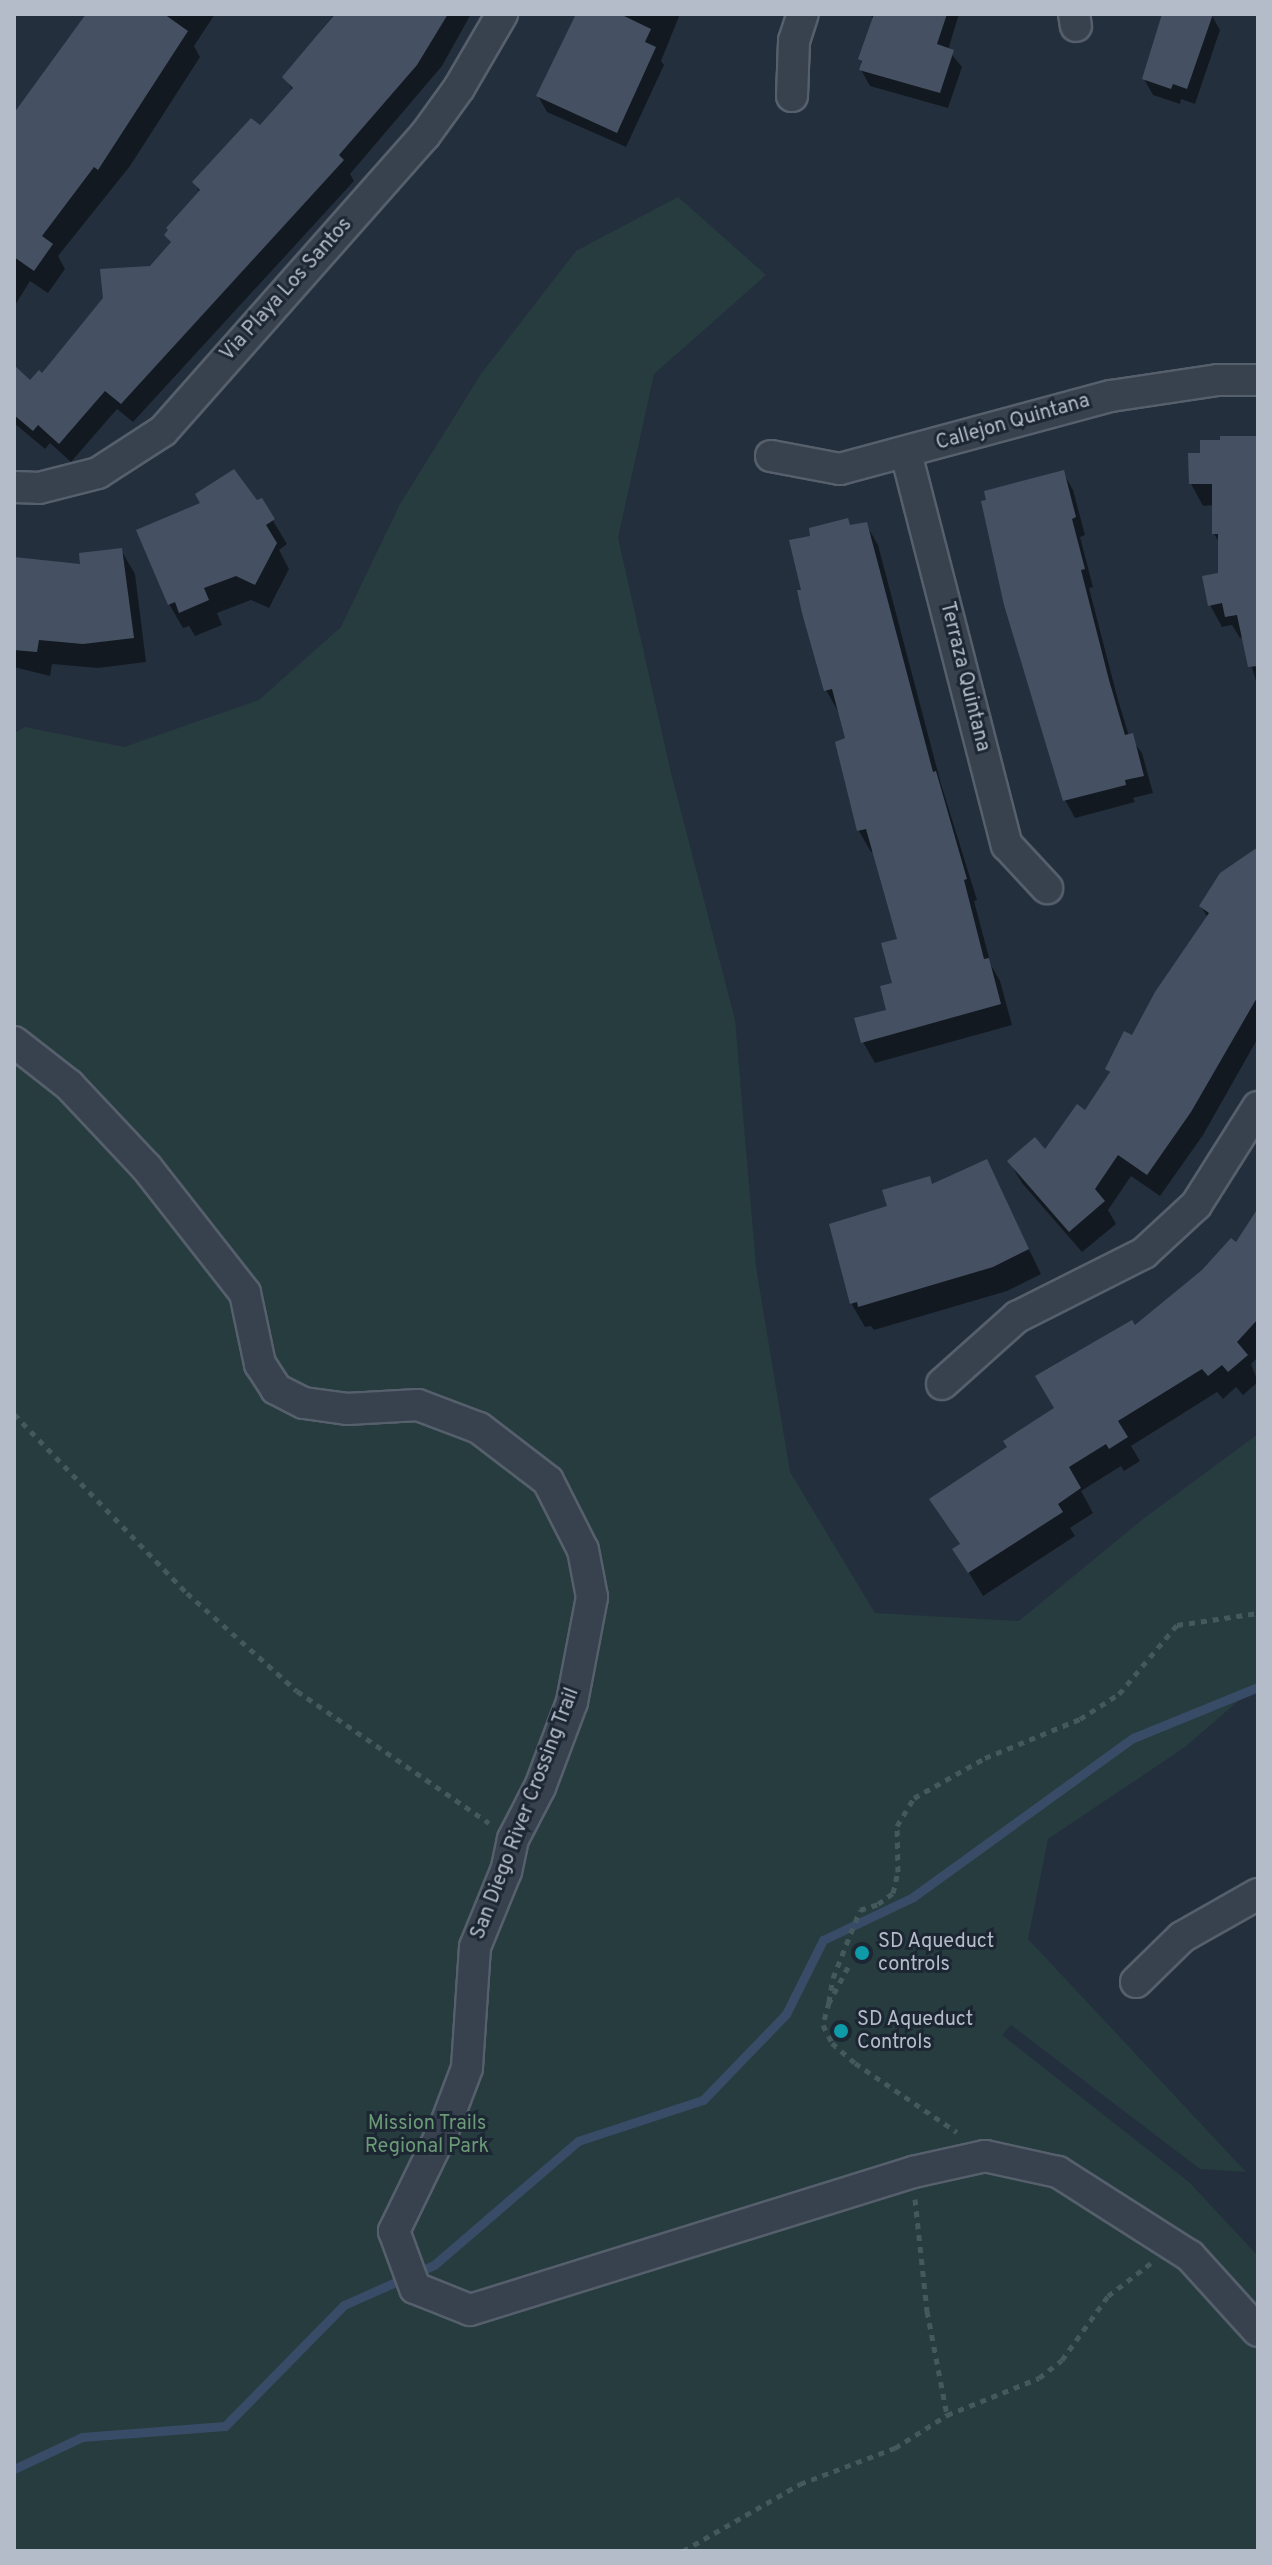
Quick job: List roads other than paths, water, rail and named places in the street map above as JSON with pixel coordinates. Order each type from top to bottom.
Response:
[{"type":"street","name":"Via Playa Los Santos","points":[[14,487],[39,488],[98,473],[163,431],[425,135],[459,88],[502,14]]},
{"type":"street","points":[[792,96],[794,41],[803,14]]},
{"type":"street","name":"Callejon Quintana","points":[[771,456],[840,469],[1111,396],[1218,380],[1258,380]]},
{"type":"street","name":"Terraza Quintana","points":[[906,453],[1007,845],[1047,888]]},
{"type":"street","name":"San Diego River Crossing Trail","points":[[14,1042],[69,1085],[147,1168],[245,1293],[260,1364],[276,1389],[304,1403],[347,1409],[418,1405],[479,1428],[548,1481],[583,1550],[592,1597],[572,1702],[540,1787],[513,1839],[506,1871],[475,1947],[467,2068],[445,2126],[394,2231],[415,2288],[470,2310],[913,2172],[985,2156],[1058,2172],[1190,2256],[1258,2331]]},
{"type":"street","points":[[942,1384],[1017,1317],[1144,1253],[1196,1205],[1258,1107]]},
{"type":"street","points":[[1136,1982],[1182,1937],[1252,1907]]},
{"type":"waterway","points":[[14,2469],[82,2437],[225,2426],[344,2305],[434,2265],[578,2141],[703,2100],[786,2014],[823,1940],[913,1897],[1133,1738],[1258,1687]]},
{"type":"place","name":"SD Aqueduct controls","points":[[862,1953]]},
{"type":"place","name":"SD Aqueduct Controls","points":[[841,2031]]},
{"type":"park label","name":"Mission Trails Regional Park","points":[[427,2136]]}]
